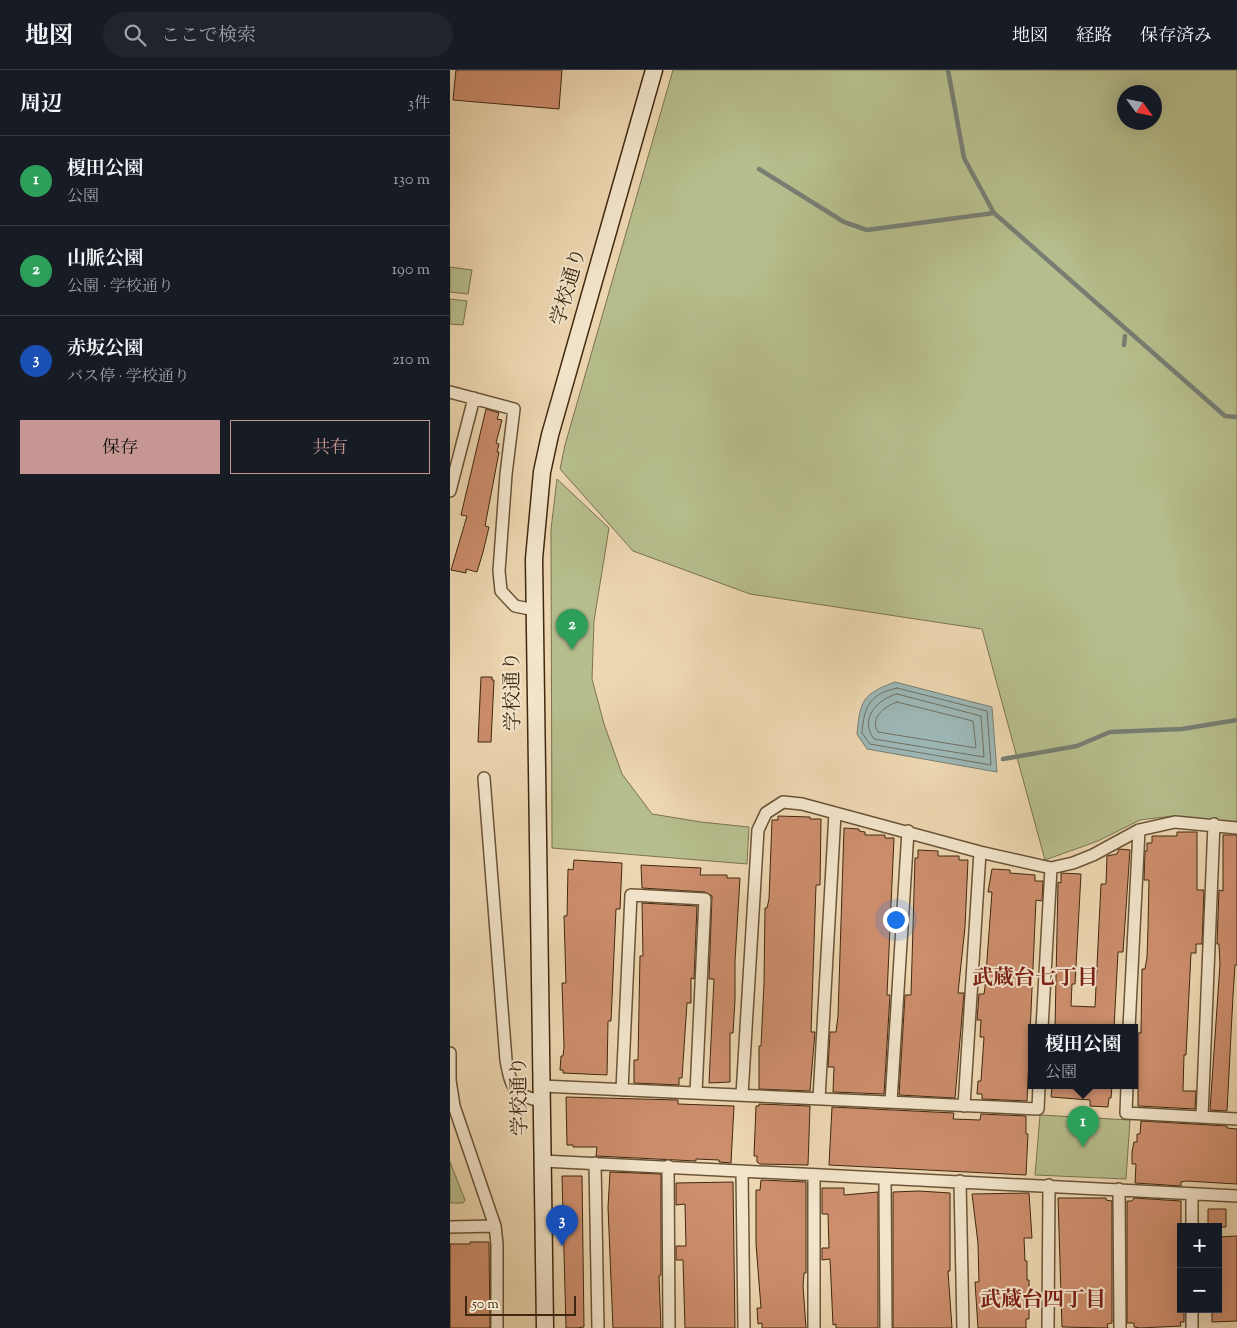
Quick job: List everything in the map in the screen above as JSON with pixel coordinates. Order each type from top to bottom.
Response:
[{"type":"street","name":"学校通り","points":[[545,1328],[534,559],[538,511],[550,435],[654,70]]},
{"type":"street","points":[[450,392],[514,409],[506,474],[499,571],[501,591],[516,606],[535,610]]},
{"type":"street","points":[[450,491],[474,398]]},
{"type":"street","points":[[484,778],[506,1060],[510,1079],[518,1094],[525,1098],[542,1094],[622,1090],[1038,1109],[1039,1089]]},
{"type":"street","points":[[742,1095],[758,830],[766,813],[783,802],[835,813],[908,831],[980,852],[1051,868],[1093,856],[1139,830],[1175,822],[1214,824],[1237,828]]},
{"type":"street","points":[[819,1099],[835,813]]},
{"type":"street","points":[[1202,1117],[1214,824]]},
{"type":"street","points":[[1129,1024],[1139,830]]},
{"type":"street","points":[[891,1102],[908,831]]},
{"type":"street","points":[[964,1106],[980,852]]},
{"type":"street","points":[[1042,1024],[1051,868]]},
{"type":"street","points":[[622,1090],[631,895],[705,899],[696,1093]]},
{"type":"street","points":[[450,1053],[450,1080],[454,1106],[495,1226],[497,1328]]},
{"type":"street","points":[[1127,1089],[1126,1113],[1237,1119]]},
{"type":"street","points":[[543,1161],[668,1166],[885,1180],[960,1181],[1237,1196]]},
{"type":"street","points":[[595,1162],[598,1328]]},
{"type":"street","points":[[668,1166],[669,1328]]},
{"type":"street","points":[[742,1171],[744,1328]]},
{"type":"street","points":[[814,1175],[814,1328]]},
{"type":"street","points":[[885,1180],[886,1328]]},
{"type":"street","points":[[960,1181],[963,1328]]},
{"type":"street","points":[[1048,1328],[1049,1186]]},
{"type":"street","points":[[1119,1189],[1120,1328]]},
{"type":"street","points":[[1192,1194],[1192,1223]]},
{"type":"street","points":[[450,1227],[495,1226]]},
{"type":"street","points":[[1192,1313],[1192,1328]]},
{"type":"green space","points":[[673,70],[1237,70],[1237,822],[1172,816],[1140,820],[1098,841],[1045,860],[982,629],[750,594],[633,551],[560,469],[565,445]]},
{"type":"green space","points":[[450,267],[472,270],[468,294],[450,292]]},
{"type":"green space","points":[[450,299],[467,301],[463,325],[450,324]]},
{"type":"green space","points":[[557,479],[609,528],[594,621],[592,679],[604,724],[622,774],[652,814],[749,827],[747,864],[552,848],[551,529]]},
{"type":"green space","points":[[1040,1115],[1130,1120],[1126,1179],[1035,1175]]},
{"type":"green space","points":[[450,1162],[465,1200],[463,1203],[450,1203]]},
{"type":"water","points":[[895,682],[992,707],[997,772],[867,749],[857,734],[862,706],[865,700],[876,690]]},
{"type":"building","points":[[456,70],[562,70],[559,109],[453,100]]},
{"type":"building","points":[[486,409],[499,413],[497,419],[502,420],[496,443],[499,444],[497,452],[499,452],[485,526],[489,527],[483,552],[477,572],[466,569],[466,573],[451,570],[467,516],[461,515]]},
{"type":"building","points":[[481,677],[492,677],[492,680],[494,680],[491,742],[478,742]]},
{"type":"building","points":[[778,816],[821,819],[820,885],[816,885],[811,1032],[815,1032],[810,1091],[759,1089],[765,908],[767,908],[769,899],[772,820],[778,820]]},
{"type":"building","points":[[844,828],[859,829],[859,831],[865,832],[865,835],[885,835],[885,838],[894,838],[887,995],[890,995],[884,1094],[833,1092],[834,1067],[828,1067],[830,1032],[836,1032],[838,1016]]},
{"type":"building","points":[[1177,832],[1197,832],[1197,890],[1204,890],[1202,944],[1196,944],[1196,953],[1191,953],[1186,1055],[1184,1055],[1183,1091],[1196,1091],[1195,1109],[1138,1106],[1138,1033],[1141,1033],[1142,969],[1145,969],[1147,957],[1148,928],[1149,880],[1144,880],[1145,851],[1147,851],[1147,843],[1152,843],[1152,836],[1177,836]]},
{"type":"building","points":[[1223,835],[1237,835],[1237,965],[1235,965],[1227,1111],[1210,1110],[1220,964],[1219,944],[1217,944],[1219,890],[1223,891]]},
{"type":"building","points":[[1119,849],[1130,850],[1123,952],[1118,952],[1114,1024],[1055,1024],[1058,882],[1061,883],[1061,873],[1081,874],[1075,984],[1072,984],[1071,1006],[1095,1007],[1101,884],[1106,884],[1107,856],[1117,854]]},
{"type":"building","points":[[918,850],[938,851],[938,856],[959,856],[959,860],[968,860],[965,927],[958,993],[964,993],[955,1098],[899,1095],[905,995],[911,995],[915,858],[918,858]]},
{"type":"building","points":[[574,860],[622,863],[620,909],[616,909],[611,1021],[608,1021],[607,1075],[563,1073],[563,1070],[560,1070],[564,1047],[562,983],[566,983],[564,916],[567,916],[568,869],[573,870]]},
{"type":"building","points":[[641,865],[701,868],[700,875],[727,875],[727,878],[740,878],[733,1033],[730,1033],[730,1082],[709,1083],[714,979],[709,979],[712,896],[705,892],[642,888]]},
{"type":"building","points":[[992,869],[1035,875],[1035,881],[1043,881],[1042,901],[1036,900],[1030,1024],[1028,1024],[1027,1101],[982,1099],[982,1094],[977,1094],[978,1081],[981,1081],[984,1037],[980,1037],[981,1020],[977,1020],[979,994],[984,994],[985,987],[992,892],[988,892]]},
{"type":"building","points":[[642,903],[697,906],[694,979],[691,978],[691,1003],[687,1003],[682,1078],[679,1078],[679,1085],[634,1083],[634,1060],[638,1060],[640,956],[643,956]]},
{"type":"building","points":[[1052,1089],[1112,1089],[1108,1107],[1090,1106],[1090,1100],[1051,1097]]},
{"type":"building","points":[[566,1097],[678,1100],[678,1104],[734,1106],[731,1163],[719,1162],[719,1160],[696,1159],[696,1161],[596,1156],[597,1147],[573,1147],[573,1145],[567,1145]]},
{"type":"building","points":[[759,1104],[810,1106],[808,1165],[760,1164],[757,1162],[757,1156],[754,1156],[756,1106],[759,1106]]},
{"type":"building","points":[[832,1107],[954,1113],[953,1119],[980,1120],[981,1114],[1026,1116],[1026,1134],[1028,1134],[1026,1175],[829,1165]]},
{"type":"building","points":[[1141,1121],[1227,1126],[1227,1128],[1237,1129],[1237,1184],[1186,1181],[1181,1182],[1181,1186],[1135,1183],[1136,1164],[1132,1164],[1132,1152],[1134,1142],[1137,1142],[1137,1134],[1140,1134]]},
{"type":"building","points":[[610,1172],[661,1174],[661,1275],[659,1276],[661,1328],[613,1328],[608,1207]]},
{"type":"building","points":[[562,1176],[582,1176],[584,1327],[577,1328],[566,1328]]},
{"type":"building","points":[[761,1180],[806,1182],[806,1273],[804,1273],[803,1286],[806,1328],[762,1328],[762,1323],[758,1324],[757,1308],[761,1308],[756,1244],[756,1190],[760,1190]]},
{"type":"building","points":[[733,1182],[735,1328],[685,1328],[683,1260],[676,1260],[676,1246],[686,1246],[685,1204],[676,1205],[676,1183]]},
{"type":"building","points":[[822,1188],[844,1188],[844,1195],[878,1192],[878,1328],[836,1328],[836,1324],[833,1325],[830,1259],[822,1260],[822,1248],[829,1248],[828,1214],[822,1214]]},
{"type":"building","points":[[893,1192],[950,1193],[950,1271],[948,1271],[952,1328],[893,1328]]},
{"type":"building","points":[[1029,1193],[1032,1238],[1024,1238],[1027,1280],[1029,1280],[1029,1319],[1026,1319],[1026,1328],[978,1328],[975,1282],[979,1282],[978,1243],[972,1194]]},
{"type":"building","points":[[1058,1198],[1106,1198],[1106,1200],[1112,1201],[1112,1323],[1107,1324],[1108,1328],[1062,1327]]},
{"type":"building","points":[[1134,1198],[1181,1201],[1181,1223],[1177,1223],[1177,1313],[1184,1313],[1184,1322],[1180,1322],[1181,1326],[1140,1328],[1134,1327],[1134,1323],[1127,1323],[1127,1201],[1132,1201]]},
{"type":"building","points":[[1208,1209],[1226,1209],[1226,1227],[1222,1227],[1222,1223],[1208,1223]]},
{"type":"building","points":[[1237,1236],[1237,1321],[1212,1322],[1212,1313],[1222,1313],[1222,1237]]},
{"type":"building","points":[[470,1242],[489,1242],[490,1328],[450,1328],[450,1244],[470,1244]]},
{"type":"waterway","points":[[948,70],[964,158],[994,213],[1225,416],[1237,417]]},
{"type":"waterway","points":[[759,169],[844,222],[867,230],[994,213]]},
{"type":"waterway","points":[[1124,345],[1125,336]]},
{"type":"waterway","points":[[1003,759],[1077,746],[1110,732],[1182,729],[1237,720]]},
{"type":"place","name":"山脈公園","points":[[572,650]]},
{"type":"place","name":"榎田公園","points":[[1083,1147]]},
{"type":"place","name":"赤坂公園","points":[[562,1246]]},
{"type":"district","name":"武蔵台七丁目","points":[[1035,979]]},
{"type":"district","name":"武蔵台四丁目","points":[[1043,1301]]}]
